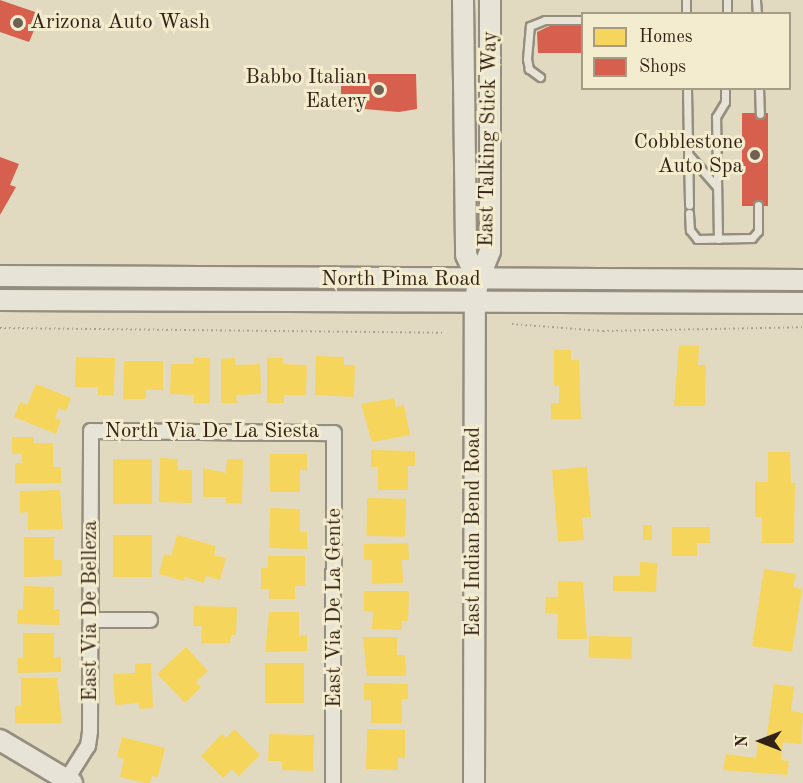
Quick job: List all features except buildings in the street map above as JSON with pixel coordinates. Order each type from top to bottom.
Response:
[{"type":"main road","name":"East Talking Stick Way","points":[[463,0],[466,255],[478,281]]},
{"type":"main road","name":"East Talking Stick Way","points":[[478,281],[490,251],[490,0]]},
{"type":"main road","name":"North Pima Road","points":[[0,276],[478,281],[803,280]]},
{"type":"main road","points":[[32,300],[57,291],[173,292],[186,279]]},
{"type":"main road","name":"East Indian Bend Road","points":[[474,783],[475,304],[478,281]]},
{"type":"main road","name":"North Pima Road","points":[[0,300],[475,304],[803,303]]},
{"type":"main road","points":[[0,740],[69,781]]},
{"type":"street","name":"North Via De La Siesta","points":[[91,431],[334,433]]},
{"type":"street","name":"East Via De Belleza","points":[[69,781],[88,746],[90,731],[91,431]]},
{"type":"street","name":"East Via De La Gente","points":[[333,783],[334,433]]},
{"type":"street","points":[[92,620],[150,620]]},
{"type":"lane","points":[[540,77],[529,69],[527,59],[530,26],[545,20],[581,20]]},
{"type":"lane","points":[[687,90],[690,230],[697,239],[752,238],[758,231],[758,205]]},
{"type":"lane","points":[[718,239],[716,117],[725,102],[725,90]]},
{"type":"lane","points":[[759,90],[760,114]]},
{"type":"lane","points":[[689,155],[716,186]]},
{"type":"path","points":[[512,324],[603,331],[803,327]]},
{"type":"path","points":[[0,328],[446,333]]},
{"type":"place","name":"Arizona Auto Wash","points":[[18,23]]},
{"type":"place","name":"Babbo Italian Eatery","points":[[379,90]]},
{"type":"place","name":"Cobblestone Auto Spa","points":[[755,155]]}]
